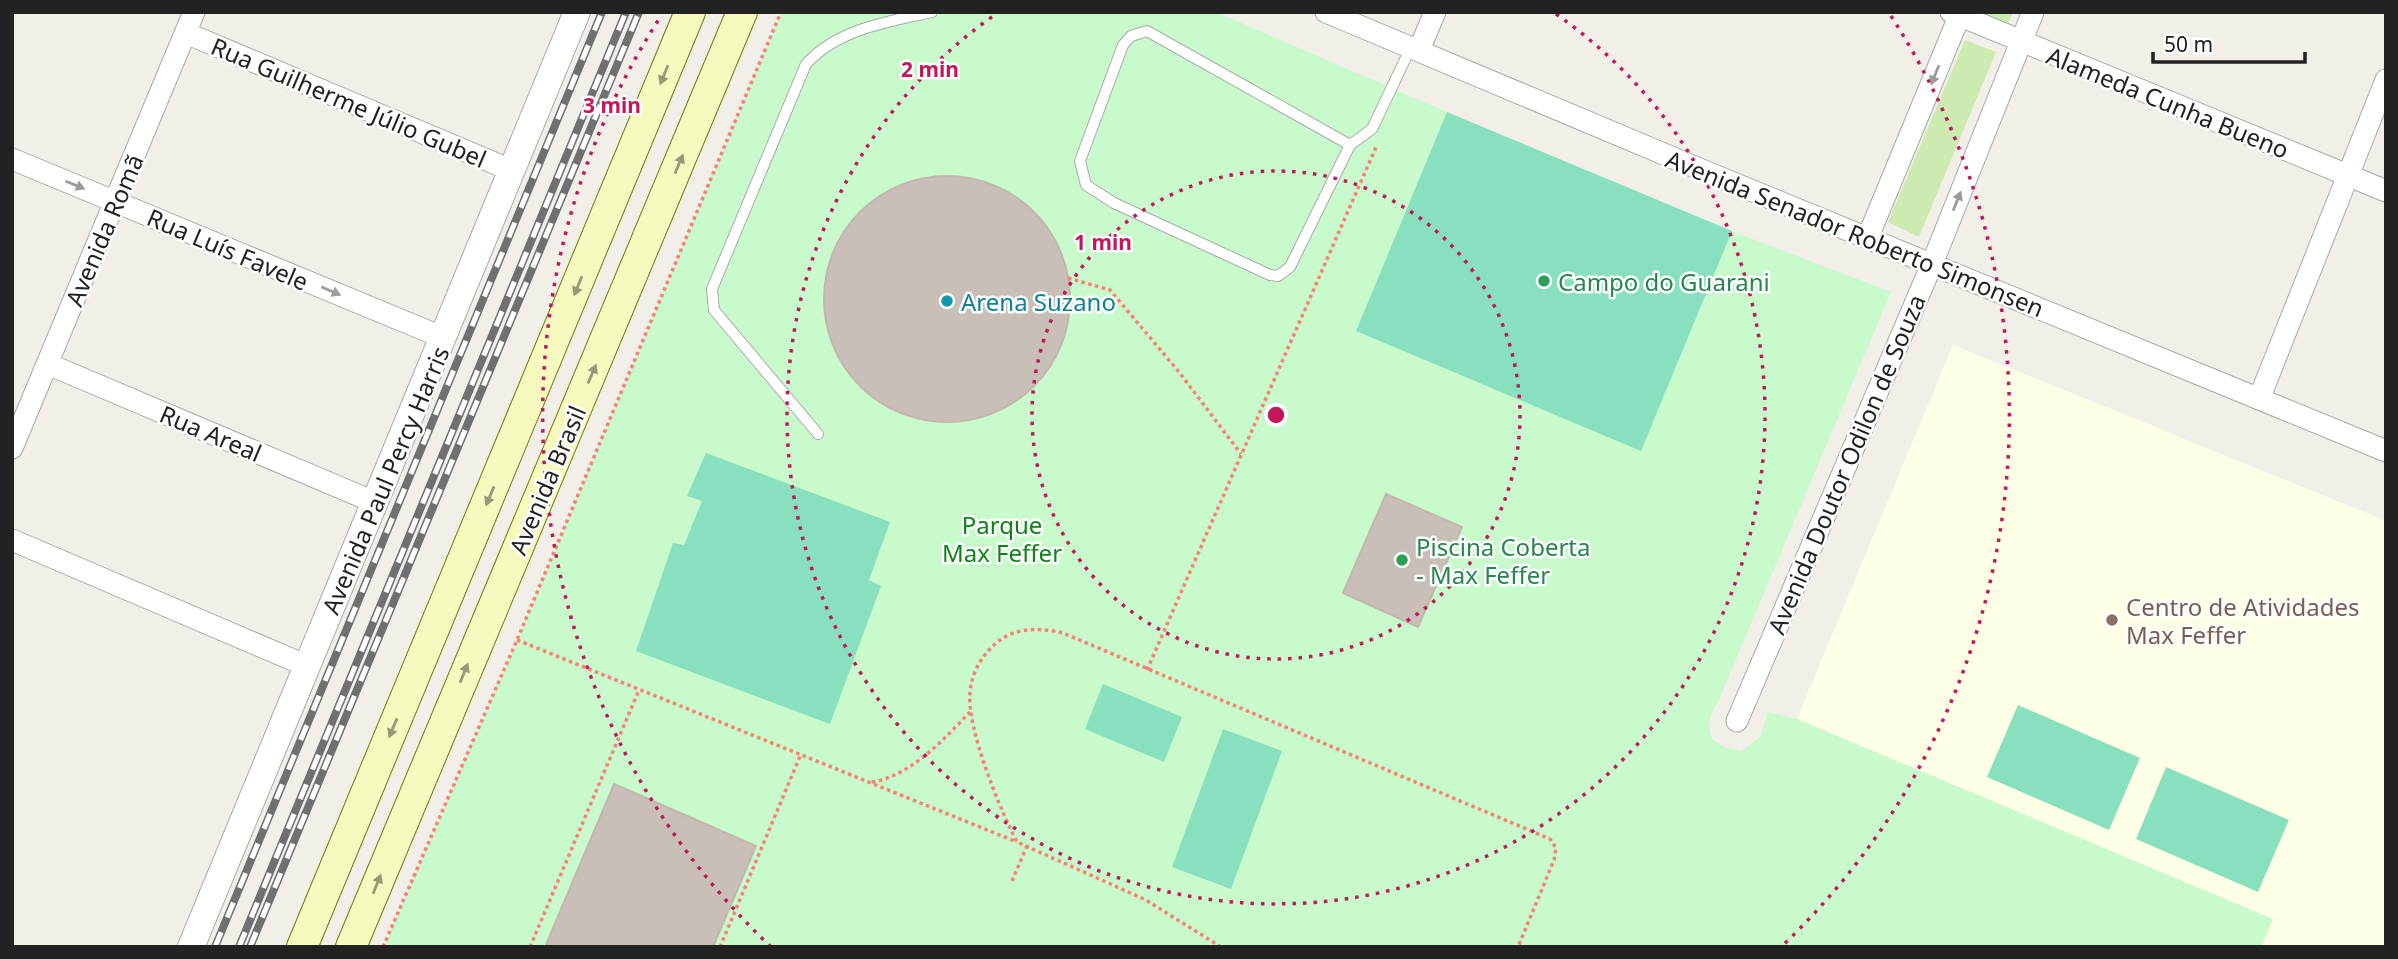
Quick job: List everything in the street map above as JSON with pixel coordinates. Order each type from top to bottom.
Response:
[{"type":"main road","name":"Avenida Brasil","points":[[302,947],[690,12]]},
{"type":"main road","name":"Avenida Brasil","points":[[351,947],[742,12]]},
{"type":"main road","points":[[531,400],[533,421],[543,433],[552,434],[571,424]]},
{"type":"main road","points":[[508,455],[525,446],[541,450],[548,466],[546,483]]},
{"type":"street","name":"Avenida Romã","points":[[12,448],[194,12]]},
{"type":"street","name":"Avenida Paul Percy Harris","points":[[191,947],[577,12]]},
{"type":"street","name":"Avenida Senador Roberto Simonsen","points":[[1326,12],[1709,173],[2386,451]]},
{"type":"street","points":[[1415,48],[1435,12]]},
{"type":"street","name":"Avenida Doutor Odilon de Souza","points":[[1737,721],[1932,264],[2033,12]]},
{"type":"street","points":[[1868,237],[1957,13]]},
{"type":"street","name":"Alameda Cunha Bueno","points":[[1957,13],[2386,191]]},
{"type":"street","name":"Rua Guilherme Júlio Gubel","points":[[186,33],[513,171]]},
{"type":"street","points":[[2259,399],[2386,80]]},
{"type":"street","name":"Rua Luís Favele","points":[[12,159],[444,338]]},
{"type":"street","name":"Rua Areal","points":[[48,364],[374,502]]},
{"type":"street","points":[[12,540],[307,666]]},
{"type":"lane","points":[[818,434],[715,310],[712,289],[806,64],[823,45],[877,24],[932,12]]},
{"type":"lane","points":[[1350,145],[1147,31],[1132,36],[1123,45],[1080,161],[1086,185],[1114,203],[1270,275],[1278,276],[1290,267],[1350,145],[1371,129],[1415,48]]},
{"type":"path","points":[[383,947],[517,640],[781,12]]},
{"type":"path","points":[[1147,670],[1380,138]]},
{"type":"path","points":[[1068,278],[1110,290],[1179,372],[1241,454]]},
{"type":"path","points":[[1017,842],[988,769],[971,711],[972,680],[983,657],[1002,639],[1028,629],[1063,633],[1550,839],[1556,848],[1554,860],[1518,947]]},
{"type":"path","points":[[517,640],[1027,846],[1146,900],[1221,947]]},
{"type":"path","points":[[530,947],[639,690]]},
{"type":"path","points":[[870,782],[884,780],[910,767],[971,711]]},
{"type":"path","points":[[720,947],[800,754]]},
{"type":"path","points":[[1012,881],[1027,846]]},
{"type":"shaded area","name":"Centro de Atividades Max Feffer","points":[[1953,345],[2386,521],[2386,947],[2261,947],[2272,919],[1797,719]]},
{"type":"green space","name":"Parque Max Feffer","points":[[781,12],[1216,12],[1447,112],[1356,331],[1641,450],[1732,231],[1891,292],[1713,711],[1710,719],[1712,739],[1726,748],[1741,751],[1760,737],[1768,712],[1797,719],[2273,919],[2261,947],[383,947],[517,640]]},
{"type":"green space","points":[[1977,12],[2013,12],[2007,26]]},
{"type":"green space","points":[[1965,40],[1996,52],[1919,237],[1888,222]]},
{"type":"green space","name":"Campo do Guarani","points":[[1447,112],[1732,231],[1641,451],[1356,331]]},
{"type":"green space","points":[[706,453],[890,522],[869,580],[881,586],[830,724],[636,651],[673,543],[684,545],[702,501],[687,496]]},
{"type":"green space","points":[[1103,684],[1182,717],[1164,762],[1085,729]]},
{"type":"green space","points":[[2018,705],[2140,758],[2109,830],[1987,777]]},
{"type":"green space","points":[[1223,729],[1282,751],[1231,889],[1172,867]]},
{"type":"green space","points":[[2166,767],[2289,820],[2258,892],[2136,839]]},
{"type":"building","name":"Arena Suzano","points":[[947,176],[971,178],[994,185],[1034,212],[1061,252],[1068,275],[1068,323],[1061,346],[1034,386],[994,413],[971,420],[947,422],[923,420],[900,413],[860,386],[833,346],[826,323],[824,299],[826,275],[833,252],[860,212],[900,185],[923,178]]},
{"type":"building","name":"Piscina Coberta - Max Feffer","points":[[1386,494],[1462,527],[1418,627],[1343,593]]},
{"type":"building","points":[[614,784],[756,846],[713,947],[545,947]]},
{"type":"railway","points":[[215,947],[602,12]]},
{"type":"railway","points":[[239,947],[626,12]]},
{"type":"railway","points":[[250,947],[639,12]]},
{"type":"place","name":"Campo do Guarani","points":[[1544,281]]},
{"type":"place","name":"Arena Suzano","points":[[947,301]]},
{"type":"place","name":"Piscina Coberta - Max Feffer","points":[[1402,560]]},
{"type":"place","name":"Centro de Atividades Max Feffer","points":[[2112,620]]}]
